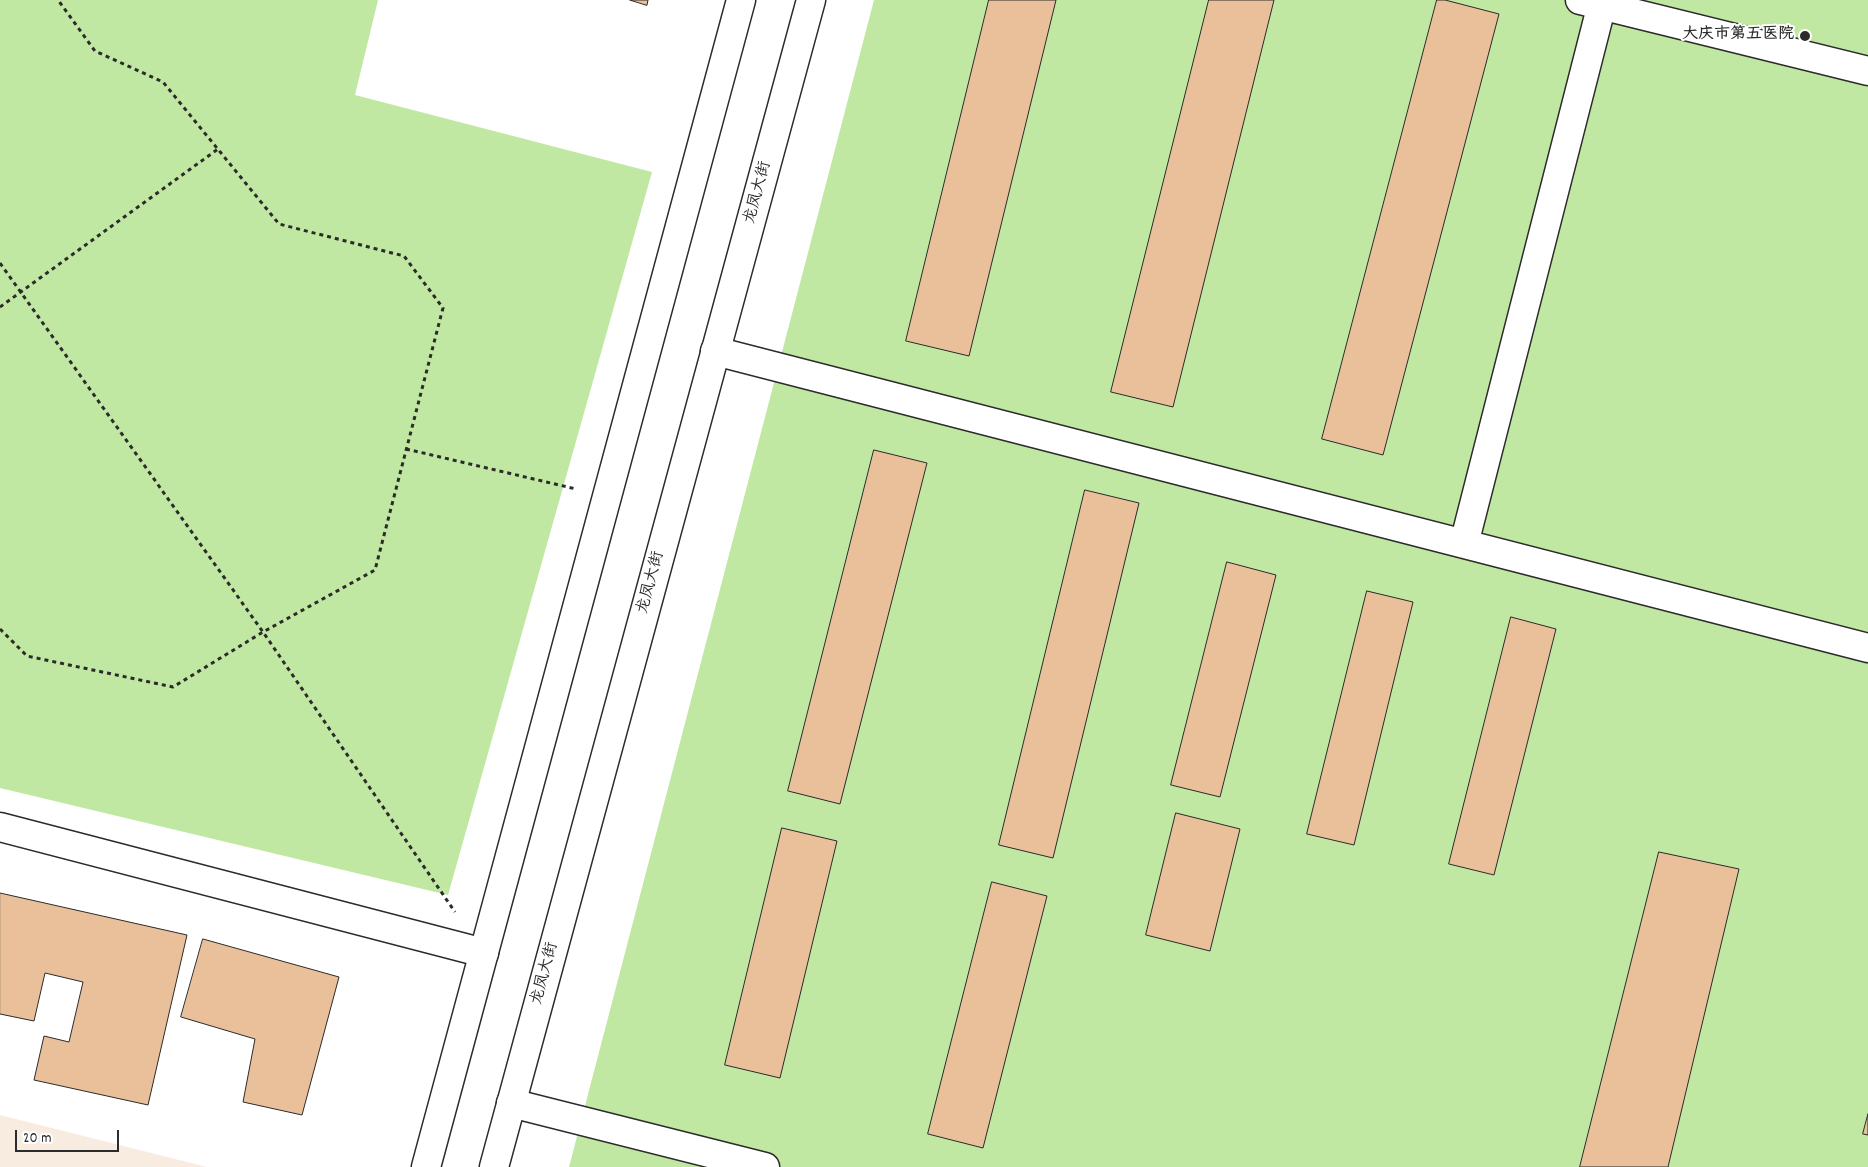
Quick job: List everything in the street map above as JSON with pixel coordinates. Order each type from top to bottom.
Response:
[{"type":"street","points":[[426,1167],[741,0]]},
{"type":"street","name":"龙凤大街","points":[[494,1167],[811,0]]},
{"type":"street","points":[[1464,544],[1595,2],[1868,71]]},
{"type":"street","points":[[716,351],[1868,648]]},
{"type":"street","points":[[0,827],[484,954]]},
{"type":"street","points":[[512,1103],[766,1167]]},
{"type":"path","points":[[0,629],[27,656],[173,687],[263,632],[376,570],[442,308],[404,256],[279,224],[163,82],[95,51],[58,0]]},
{"type":"path","points":[[0,307],[218,149]]},
{"type":"path","points":[[0,263],[263,632],[455,912]]},
{"type":"path","points":[[406,449],[607,496]]},
{"type":"shaded area","points":[[0,1115],[207,1167],[0,1167]]},
{"type":"green space","points":[[0,0],[378,0],[355,95],[652,172],[448,895],[0,788]]},
{"type":"green space","points":[[874,0],[1868,0],[1868,1167],[569,1167]]},
{"type":"building","points":[[630,0],[648,0],[647,5]]},
{"type":"building","points":[[989,0],[1056,0],[969,356],[906,341]]},
{"type":"building","points":[[1209,0],[1274,0],[1173,407],[1111,392]]},
{"type":"building","points":[[1437,0],[1445,0],[1499,14],[1383,455],[1322,439]]},
{"type":"building","points":[[874,450],[927,463],[840,804],[788,791]]},
{"type":"building","points":[[1085,490],[1139,503],[1053,858],[999,845]]},
{"type":"building","points":[[1227,562],[1276,575],[1220,797],[1171,785]]},
{"type":"building","points":[[1367,591],[1413,602],[1354,845],[1307,834]]},
{"type":"building","points":[[1511,617],[1556,629],[1494,875],[1449,864]]},
{"type":"building","points":[[1176,813],[1240,829],[1210,951],[1146,935]]},
{"type":"building","points":[[782,828],[837,841],[780,1078],[725,1065]]},
{"type":"building","points":[[1659,852],[1739,869],[1668,1167],[1580,1167]]},
{"type":"building","points":[[992,882],[1047,896],[983,1148],[928,1134]]},
{"type":"building","points":[[0,893],[187,935],[148,1105],[34,1080],[44,1036],[69,1042],[83,982],[45,973],[34,1021],[0,1014]]},
{"type":"building","points":[[203,939],[339,977],[302,1115],[243,1102],[255,1039],[181,1017]]},
{"type":"building","points":[[1868,1114],[1868,1135],[1863,1134]]},
{"type":"place","name":"大庆市第五医院","points":[[1805,36]]}]
